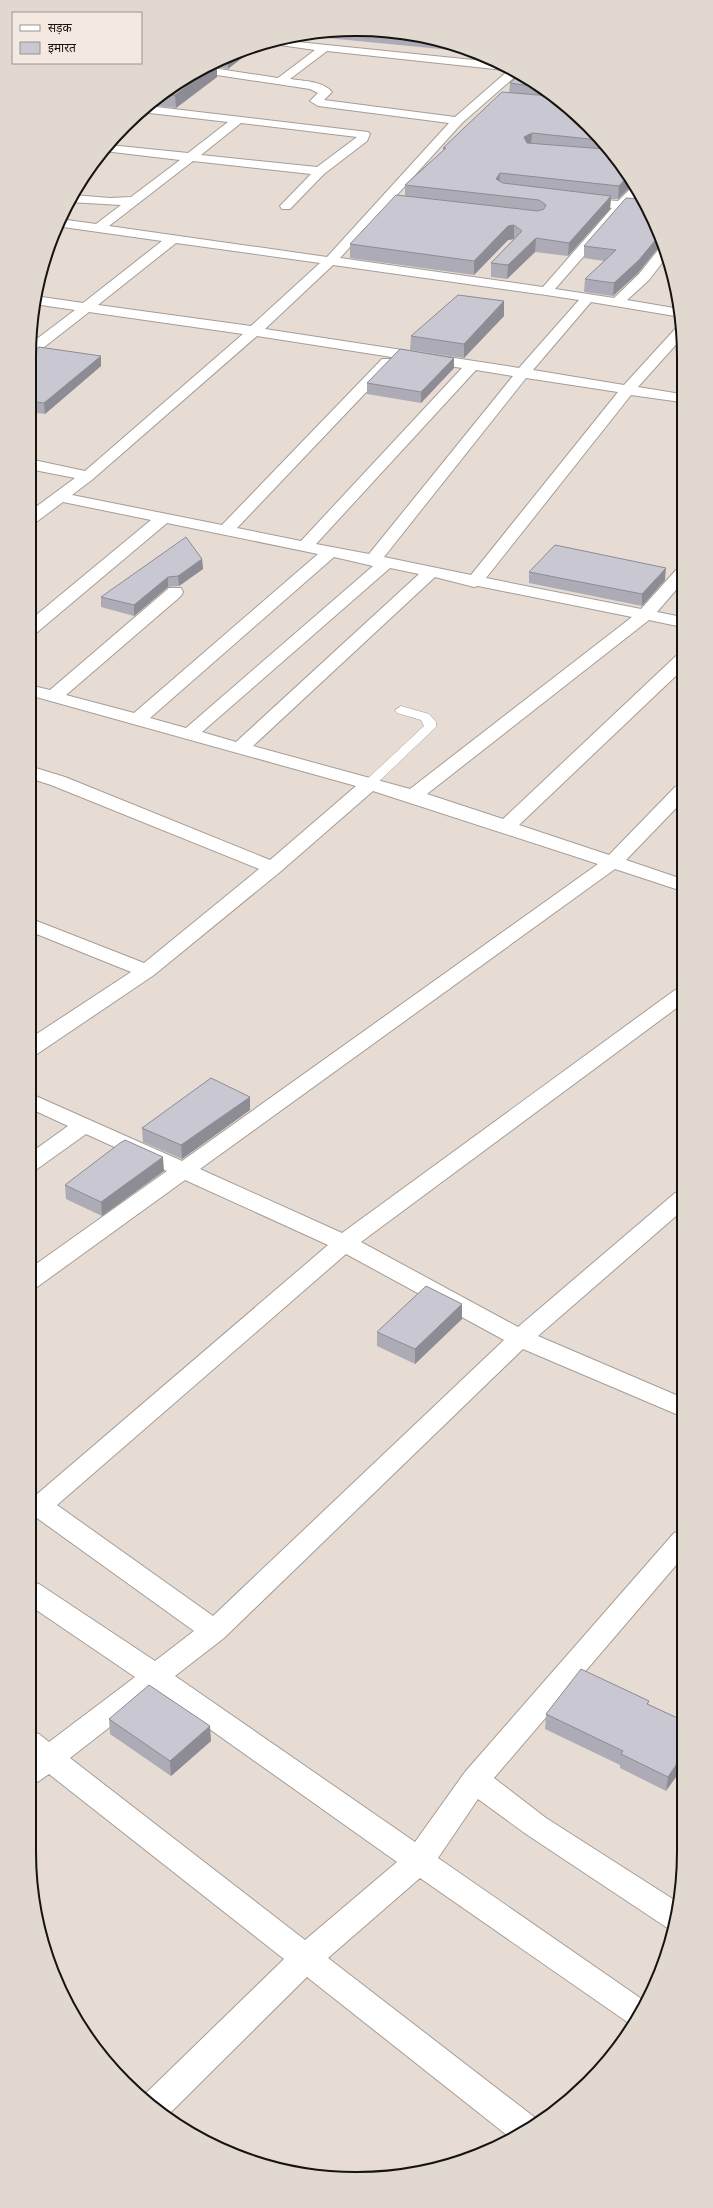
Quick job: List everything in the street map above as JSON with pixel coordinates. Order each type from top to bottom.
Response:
[{"type":"street","points":[[287,44],[491,66]]},
{"type":"street","points":[[279,82],[325,48]]},
{"type":"street","points":[[210,71],[324,90],[326,92],[316,102],[318,103],[458,121]]},
{"type":"street","points":[[36,515],[88,476],[254,331],[330,261],[458,121],[509,75]]},
{"type":"street","points":[[484,98],[498,100]]},
{"type":"street","points":[[152,110],[364,134],[363,138],[320,170],[286,206]]},
{"type":"street","points":[[98,229],[239,119]]},
{"type":"street","points":[[113,149],[320,170]]},
{"type":"street","points":[[546,291],[632,193]]},
{"type":"street","points":[[77,199],[110,202],[133,201]]},
{"type":"street","points":[[566,199],[640,207]]},
{"type":"street","points":[[383,202],[399,204]]},
{"type":"street","points":[[65,224],[546,291],[674,312]]},
{"type":"street","points":[[36,346],[172,240]]},
{"type":"street","points":[[616,303],[644,277],[661,256]]},
{"type":"street","points":[[466,292],[488,271]]},
{"type":"street","points":[[188,735],[378,562],[523,373],[588,298]]},
{"type":"street","points":[[41,301],[254,331],[677,397]]},
{"type":"street","points":[[474,582],[628,389],[676,336]]},
{"type":"street","points":[[226,530],[407,343]]},
{"type":"street","points":[[304,547],[473,365]]},
{"type":"street","points":[[36,465],[88,476]]},
{"type":"street","points":[[59,497],[474,582],[677,621]]},
{"type":"street","points":[[36,624],[165,518]]},
{"type":"street","points":[[136,721],[330,552]]},
{"type":"street","points":[[239,749],[430,573]]},
{"type":"street","points":[[413,796],[645,615],[677,579]]},
{"type":"street","points":[[53,697],[175,592]]},
{"type":"street","points":[[506,827],[677,665]]},
{"type":"street","points":[[36,692],[368,785],[413,796],[677,883]]},
{"type":"street","points":[[36,774],[58,781],[273,868]]},
{"type":"street","points":[[36,1044],[147,971],[273,868],[368,785]]},
{"type":"street","points":[[36,1276],[613,862],[677,796]]},
{"type":"street","points":[[36,927],[147,971]]},
{"type":"street","points":[[36,1500],[344,1243],[677,998]]},
{"type":"street","points":[[36,1103],[344,1243],[520,1338],[677,1405]]},
{"type":"street","points":[[36,1159],[85,1126]]},
{"type":"street","points":[[521,2126],[306,1958],[36,1758],[155,1676],[214,1630],[520,1338],[677,1203]]},
{"type":"street","points":[[36,1503],[214,1630]]},
{"type":"street","points":[[158,2103],[306,1958],[419,1861],[475,1780],[677,1547]]},
{"type":"street","points":[[36,1595],[155,1676],[634,2012]]},
{"type":"street","points":[[475,1780],[536,1826],[671,1914]]},
{"type":"lane","points":[[368,785],[430,727],[430,722],[425,717],[401,710]]},
{"type":"building","points":[[198,78],[175,95],[171,95]]},
{"type":"building","points":[[515,78],[528,86],[510,83]]},
{"type":"building","points":[[502,92],[543,95],[568,116],[592,139],[532,133],[524,137],[527,143],[600,149],[624,180],[619,186],[500,173],[496,179],[503,183],[611,196],[569,243],[536,238],[508,265],[491,263],[522,231],[514,225],[508,226],[474,261],[350,244],[396,195],[538,211],[544,209],[546,205],[539,200],[405,185],[446,148],[443,148]]},
{"type":"building","points":[[626,198],[635,199],[655,240],[639,260],[614,283],[585,279],[616,250],[584,246]]},
{"type":"building","points":[[458,295],[504,301],[464,344],[411,336]]},
{"type":"building","points":[[39,347],[101,356],[44,403],[36,402],[36,349]]},
{"type":"building","points":[[400,349],[454,358],[421,392],[367,383]]},
{"type":"building","points":[[186,537],[202,559],[178,576],[168,577],[134,605],[101,597]]},
{"type":"building","points":[[555,545],[666,568],[642,594],[529,572]]},
{"type":"building","points":[[211,1078],[250,1097],[181,1145],[142,1128]]},
{"type":"building","points":[[125,1140],[163,1157],[101,1202],[65,1185],[120,1143]]},
{"type":"building","points":[[426,1286],[462,1304],[415,1349],[377,1332]]},
{"type":"building","points":[[581,1669],[649,1701],[647,1704],[677,1718],[677,1764],[668,1777],[621,1754],[623,1751],[546,1714]]},
{"type":"building","points":[[149,1685],[210,1726],[170,1761],[109,1719]]}]
